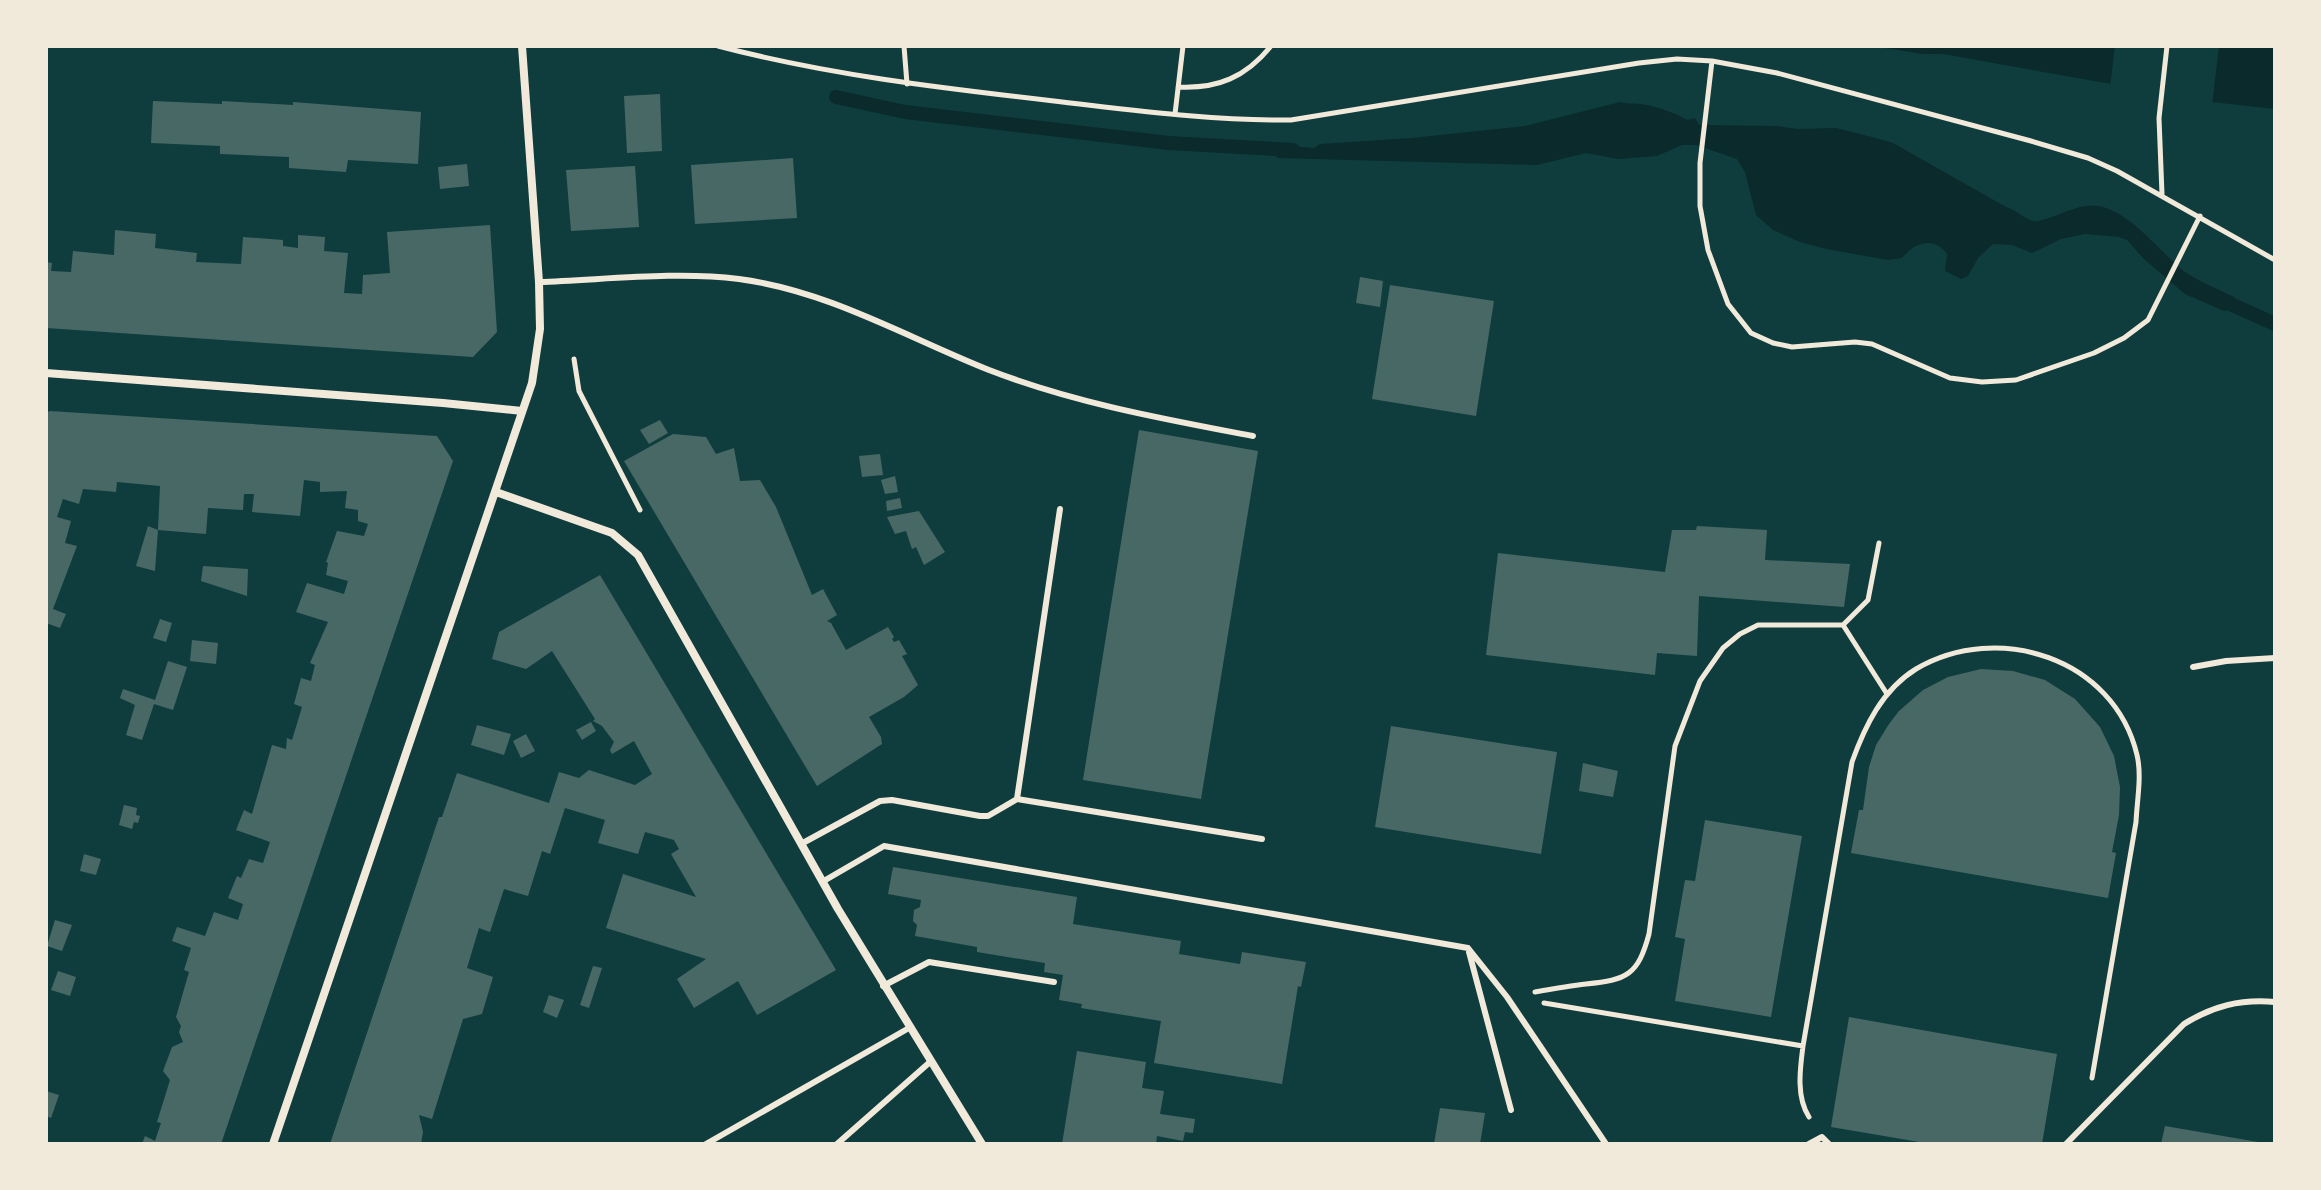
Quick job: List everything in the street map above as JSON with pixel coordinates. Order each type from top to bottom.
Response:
[{"type":"street","points":[[273,1144],[496,492],[538,355],[539,282],[522,46]]},
{"type":"street","points":[[46,373],[522,411]]},
{"type":"street","points":[[496,492],[612,533],[638,555],[822,882],[982,1144]]},
{"type":"lane","points":[[539,282],[697,277],[755,282],[832,302],[992,371],[1106,407],[1253,436]]},
{"type":"lane","points":[[1017,799],[1060,509]]},
{"type":"lane","points":[[2193,667],[2275,658]]},
{"type":"lane","points":[[801,844],[880,801],[988,816],[1017,799],[1262,839]]},
{"type":"lane","points":[[822,882],[884,846],[1468,948],[1507,997],[1606,1144]]},
{"type":"lane","points":[[1468,948],[1511,1110]]},
{"type":"lane","points":[[883,986],[929,962],[1054,982]]},
{"type":"lane","points":[[2066,1144],[2184,1024],[2208,1010],[2232,1003],[2275,1002]]},
{"type":"lane","points":[[706,1144],[909,1028]]},
{"type":"lane","points":[[837,1144],[930,1062]]},
{"type":"lane","points":[[1809,1144],[1822,1137],[1829,1144]]},
{"type":"path","points":[[718,46],[907,84],[1255,120],[1291,120],[1639,63],[1677,59],[1712,61],[1777,73],[2088,158],[2163,195],[2275,260]]},
{"type":"path","points":[[904,46],[907,84]]},
{"type":"path","points":[[1175,114],[1183,46]]},
{"type":"path","points":[[1178,87],[1219,84],[1238,77],[1271,46]]},
{"type":"path","points":[[2163,195],[2159,118],[2167,46]]},
{"type":"path","points":[[1712,61],[1700,163],[1700,206],[1708,250],[1728,304],[1751,333],[1773,343],[1792,347],[1855,342],[1872,344],[1950,378],[1982,382],[2016,380],[2094,353],[2124,338],[2148,320],[2200,216]]},
{"type":"path","points":[[574,359],[579,391],[640,510]]},
{"type":"path","points":[[1507,997],[1612,982],[1632,972],[1643,956],[1649,934],[1675,746],[1700,681],[1723,648],[1758,625],[1843,625],[1868,600],[1879,543]]},
{"type":"path","points":[[1843,625],[1887,694]]},
{"type":"path","points":[[1822,1137],[1804,1108],[1800,1077],[1852,762],[1863,729],[1887,694],[1915,670],[1946,655],[1983,647],[2027,650],[2055,659],[2080,673],[2106,697],[2126,726],[2137,756],[2139,786],[2136,822],[2084,1126]]},
{"type":"path","points":[[1507,997],[1803,1046]]},
{"type":"water","points":[[1872,46],[2275,46],[2275,109],[2212,102],[1943,54]]},
{"type":"water","points":[[1620,102],[1652,106],[1687,120],[1695,118],[1699,125],[1836,128],[1893,143],[2034,221],[2082,207],[2100,206],[2119,214],[2138,228],[2186,272],[2234,297],[2229,309],[2224,311],[2185,294],[2127,240],[2119,237],[2085,234],[2061,239],[2032,253],[2012,245],[1993,244],[1978,258],[1968,276],[1961,279],[1945,271],[1947,254],[1930,243],[1913,248],[1902,258],[1888,260],[1800,242],[1773,230],[1756,215],[1745,172],[1737,159],[1696,145],[1682,145],[1657,156],[1618,159],[1586,153],[1537,165],[1277,158],[1276,145],[1314,148],[1320,144],[1525,126]]},
{"type":"pier","points":[[2115,46],[2219,46],[2212,106],[2110,87]]},
{"type":"building","points":[[660,94],[662,151],[627,153],[624,96]]},
{"type":"building","points":[[153,101],[293,105],[293,102],[421,112],[418,164],[348,160],[346,172],[289,168],[289,157],[220,154],[220,146],[151,143]]},
{"type":"building","points":[[793,158],[797,218],[695,224],[691,165]]},
{"type":"building","points":[[467,164],[469,186],[440,189],[438,167]]},
{"type":"building","points":[[635,166],[639,227],[571,231],[566,170]]},
{"type":"building","points":[[490,225],[497,332],[473,357],[46,328],[46,262],[52,263],[51,271],[71,272],[73,251],[114,255],[115,230],[156,234],[155,248],[197,253],[196,262],[241,264],[243,237],[283,240],[283,246],[298,248],[298,235],[325,237],[324,251],[348,253],[344,293],[362,294],[363,275],[390,273],[387,232]]},
{"type":"building","points":[[1360,277],[1383,281],[1380,307],[1356,303]]},
{"type":"building","points":[[1390,285],[1494,301],[1476,416],[1372,399]]},
{"type":"building","points":[[46,413],[437,436],[453,461],[221,1144],[142,1144],[145,1136],[155,1141],[161,1123],[157,1122],[170,1080],[163,1071],[172,1047],[183,1042],[176,1017],[189,972],[184,970],[191,948],[172,941],[177,927],[205,936],[214,912],[238,920],[243,904],[228,898],[237,876],[241,878],[249,859],[263,863],[270,842],[236,830],[244,810],[252,814],[272,745],[286,749],[287,738],[292,740],[302,707],[294,704],[301,678],[311,681],[315,665],[310,663],[328,622],[296,612],[307,583],[344,594],[348,581],[326,575],[326,562],[337,531],[364,536],[368,524],[358,521],[358,510],[345,508],[347,491],[320,492],[320,482],[304,480],[300,516],[252,512],[254,494],[244,494],[243,510],[208,508],[206,534],[158,530],[160,486],[117,482],[116,492],[83,489],[79,504],[63,499],[57,517],[71,521],[65,543],[77,546],[53,609],[66,614],[60,628],[46,623]]},
{"type":"building","points":[[660,420],[668,433],[649,444],[640,430]]},
{"type":"building","points":[[1139,430],[1258,451],[1201,799],[1083,780]]},
{"type":"building","points":[[673,434],[706,437],[716,454],[734,448],[740,481],[760,480],[776,507],[812,595],[823,589],[837,615],[827,621],[846,650],[888,627],[894,642],[899,640],[907,654],[902,656],[918,685],[869,717],[882,744],[817,786],[624,461]]},
{"type":"building","points":[[880,454],[883,475],[862,477],[859,456]]},
{"type":"building","points":[[895,476],[898,492],[885,494],[881,480]]},
{"type":"building","points":[[900,498],[902,508],[887,511],[886,501]]},
{"type":"building","points":[[919,511],[945,552],[924,565],[916,547],[912,549],[906,531],[895,534],[887,517]]},
{"type":"building","points":[[148,526],[158,530],[155,571],[136,566]]},
{"type":"building","points":[[1697,526],[1767,530],[1765,560],[1850,564],[1844,607],[1699,596],[1697,656],[1657,653],[1655,675],[1486,655],[1498,553],[1665,572],[1672,530],[1696,530]]},
{"type":"building","points":[[203,566],[248,569],[247,596],[201,581]]},
{"type":"building","points":[[600,575],[836,970],[757,1015],[738,981],[694,1008],[677,979],[706,959],[606,928],[623,874],[696,897],[671,854],[679,849],[674,840],[645,832],[638,854],[598,843],[605,820],[565,808],[550,854],[542,851],[528,896],[504,889],[490,932],[479,928],[467,968],[493,977],[482,1014],[463,1019],[432,1119],[419,1115],[423,1132],[421,1144],[330,1144],[439,817],[442,817],[457,773],[549,803],[559,772],[579,778],[589,770],[635,785],[652,774],[634,741],[612,754],[610,750],[614,742],[602,726],[593,721],[595,719],[552,651],[526,669],[492,659],[499,632]]},
{"type":"building","points":[[160,619],[172,623],[166,642],[153,638]]},
{"type":"building","points":[[192,640],[218,643],[216,664],[190,661]]},
{"type":"building","points":[[168,661],[187,667],[173,710],[154,704],[142,740],[126,735],[135,705],[120,698],[123,689],[155,700]]},
{"type":"building","points":[[1981,669],[2013,671],[2045,680],[2075,699],[2100,727],[2114,756],[2120,787],[2119,815],[2112,852],[2116,853],[2108,898],[1851,853],[1859,810],[1863,810],[1869,767],[1876,745],[1889,724],[1923,690],[1948,677]]},
{"type":"building","points":[[591,722],[596,731],[582,740],[576,730]]},
{"type":"building","points":[[477,725],[511,734],[504,755],[471,745]]},
{"type":"building","points":[[1391,726],[1557,752],[1541,854],[1375,827]]},
{"type":"building","points":[[526,734],[535,751],[521,758],[513,741]]},
{"type":"building","points":[[1583,763],[1618,771],[1613,797],[1579,791]]},
{"type":"building","points":[[124,805],[137,808],[136,815],[140,816],[132,829],[119,825]]},
{"type":"building","points":[[1705,820],[1802,836],[1771,1017],[1675,1001],[1685,939],[1675,937],[1685,880],[1695,881]]},
{"type":"building","points":[[84,854],[101,859],[96,875],[80,871]]},
{"type":"building","points":[[893,867],[1077,897],[1073,924],[1181,941],[1179,954],[1240,964],[1242,952],[1306,962],[1301,987],[1298,986],[1282,1084],[1154,1063],[1161,1021],[1081,1008],[1082,1004],[1059,1000],[1063,975],[1044,972],[1045,963],[977,952],[977,947],[915,936],[917,925],[913,921],[914,910],[920,907],[921,900],[888,894]]},
{"type":"building","points":[[55,920],[72,925],[62,951],[47,946]]},
{"type":"building","points":[[593,966],[602,968],[589,1008],[580,1005]]},
{"type":"building","points":[[58,971],[76,977],[70,996],[51,990]]},
{"type":"building","points":[[549,995],[564,1000],[557,1018],[543,1012]]},
{"type":"building","points":[[1849,1017],[2057,1054],[2042,1144],[1931,1144],[1831,1127]]},
{"type":"building","points":[[1077,1051],[1146,1062],[1142,1088],[1164,1091],[1160,1114],[1195,1119],[1193,1133],[1185,1132],[1183,1141],[1157,1136],[1156,1144],[1062,1144]]},
{"type":"building","points":[[46,1091],[59,1095],[51,1118],[46,1116]]},
{"type":"building","points":[[1440,1108],[1485,1113],[1480,1144],[1434,1144]]},
{"type":"building","points":[[2165,1126],[2258,1142],[2161,1144]]},
{"type":"waterway","points":[[836,97],[905,112],[1169,143],[1293,150]]},
{"type":"waterway","points":[[2217,298],[2275,324]]}]
